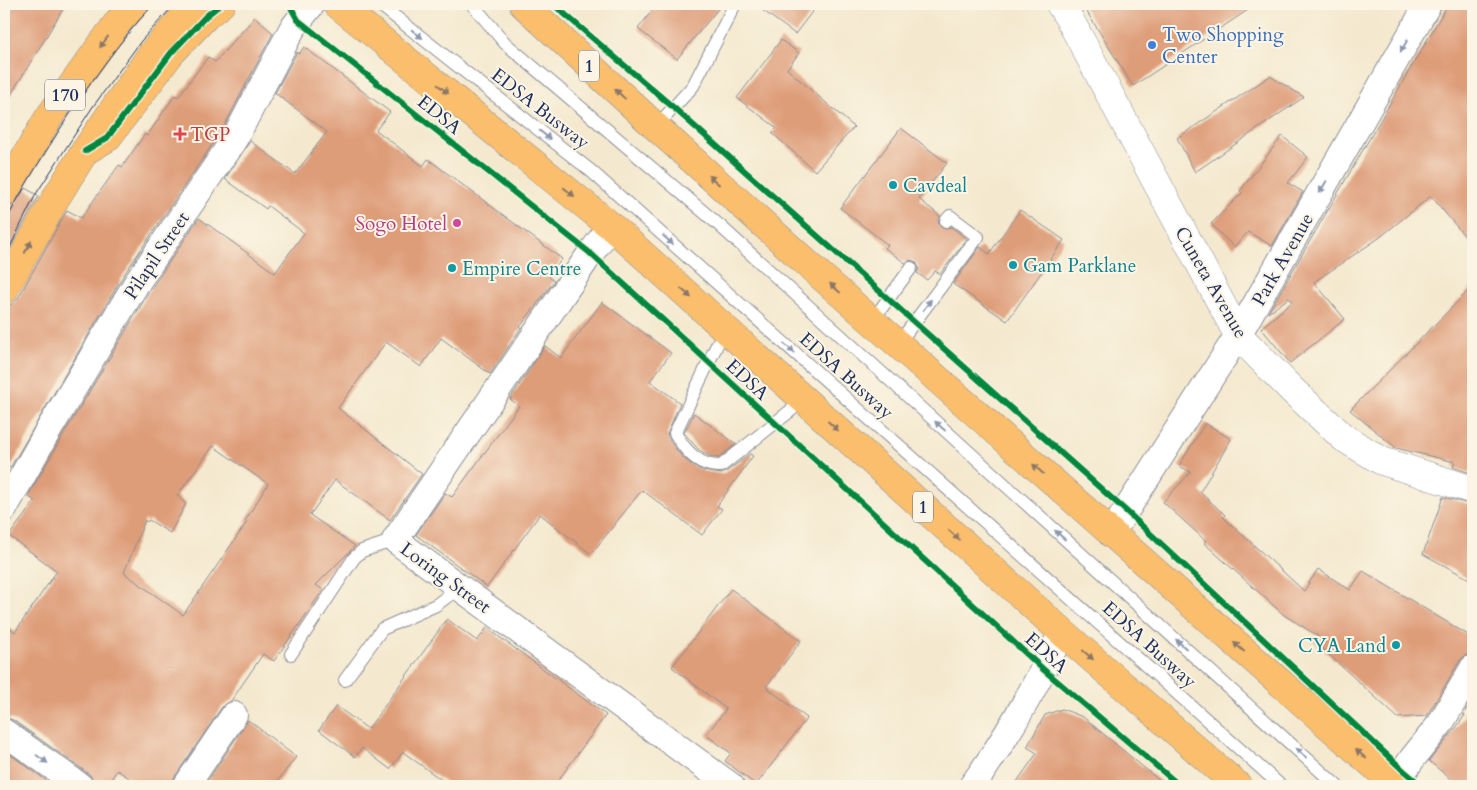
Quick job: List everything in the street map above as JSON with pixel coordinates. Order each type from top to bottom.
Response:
[{"type":"main road","name":"170","points":[[4,193],[49,116],[118,22],[135,4]]},
{"type":"main road","name":"170","points":[[4,290],[57,196],[102,144],[153,52],[195,4]]},
{"type":"main road","points":[[102,144],[171,53],[206,16],[221,4]]},
{"type":"main road","name":"EDSA","points":[[337,4],[611,226],[1062,632],[1238,786]]},
{"type":"main road","name":"1","points":[[522,4],[656,128],[1111,534],[1396,785]]},
{"type":"street","name":"Pilapil Street","points":[[4,509],[45,436],[136,284],[190,198],[235,138],[292,29],[312,4]]},
{"type":"street","name":"Cuneta Avenue","points":[[1060,4],[1238,335],[1293,391],[1344,438],[1382,461],[1473,490]]},
{"type":"street","name":"Park Avenue","points":[[1111,534],[1238,335],[1428,4]]},
{"type":"street","name":"Loring Street","points":[[611,226],[395,540],[731,786]]},
{"type":"street","points":[[972,786],[997,752],[1042,674],[1062,632]]},
{"type":"street","points":[[1396,785],[1412,759],[1440,724],[1473,668]]},
{"type":"street","points":[[186,786],[234,714]]},
{"type":"street","points":[[4,732],[80,786]]},
{"type":"lane","name":"EDSA Busway","points":[[379,4],[591,171],[1281,786]]},
{"type":"lane","name":"EDSA Busway","points":[[472,4],[505,43],[720,225],[1337,786]]},
{"type":"lane","points":[[656,128],[693,86],[735,4]]},
{"type":"lane","points":[[898,344],[978,237],[950,216],[946,220]]},
{"type":"lane","points":[[872,321],[911,268]]},
{"type":"lane","points":[[725,328],[676,433],[686,450],[694,457],[713,466],[721,466],[804,400]]},
{"type":"lane","points":[[291,654],[354,558],[362,551],[395,540]]},
{"type":"lane","points":[[346,680],[382,629],[436,604],[460,588]]},
{"type":"building","points":[[4,4],[66,4],[4,106]]},
{"type":"building","points":[[657,4],[722,4],[677,59],[638,29]]},
{"type":"building","points":[[754,4],[818,4],[795,34]]},
{"type":"building","name":"Two Shopping Center","points":[[1082,4],[1257,4],[1133,86]]},
{"type":"building","points":[[1448,4],[1473,4],[1473,246],[1431,196],[1379,238],[1314,282],[1345,319],[1290,363],[1261,328],[1292,302],[1289,298],[1268,313]]},
{"type":"building","points":[[255,17],[273,33],[222,130],[123,276],[10,468],[4,464],[4,306],[12,304],[18,298],[67,210],[81,218],[119,165],[122,167],[145,134],[147,136],[175,95],[178,97],[208,57],[215,62]]},
{"type":"building","points":[[781,40],[799,53],[787,69],[854,127],[815,171],[772,133],[777,128],[737,98]]},
{"type":"building","points":[[304,47],[390,112],[376,130],[423,166],[428,159],[562,259],[549,277],[554,281],[520,327],[490,374],[441,338],[421,367],[386,342],[338,408],[422,474],[390,520],[335,480],[310,515],[355,546],[316,585],[323,590],[274,661],[263,654],[231,701],[222,707],[174,778],[171,786],[141,786],[117,770],[107,786],[95,786],[89,774],[13,720],[4,717],[4,623],[15,632],[57,571],[9,536],[35,501],[28,496],[58,444],[149,292],[199,218],[275,273],[304,233],[268,206],[266,209],[225,179],[250,141],[295,174],[327,132],[275,93],[297,52],[299,54]],"holes":[[[213,446],[268,484],[245,521],[247,522],[183,615],[124,573],[145,520],[147,522],[149,520],[170,533],[186,504],[177,496]]]},
{"type":"building","points":[[1270,76],[1304,97],[1195,172],[1177,138]]},
{"type":"building","name":"Cavdeal","points":[[901,128],[947,163],[919,199],[940,216],[938,220],[941,227],[945,229],[951,227],[967,239],[940,274],[935,271],[927,280],[917,273],[919,268],[916,262],[911,260],[905,263],[885,248],[888,245],[840,208]]},
{"type":"building","points":[[1282,136],[1308,157],[1288,183],[1303,192],[1272,246],[1248,232],[1234,247],[1211,224],[1242,193],[1240,191]]},
{"type":"building","points":[[25,188],[39,196],[4,259],[4,209],[12,206],[17,201]]},
{"type":"building","name":"Gam Parklane","points":[[1020,210],[1064,240],[1007,321],[953,284],[980,247],[989,254]]},
{"type":"building","points":[[1473,286],[1473,474],[1453,467],[1455,462],[1396,448],[1350,410]]},
{"type":"building","points":[[602,302],[671,353],[650,381],[680,403],[667,434],[683,458],[703,471],[721,474],[750,454],[753,456],[717,506],[722,509],[702,535],[642,490],[591,554],[540,514],[487,587],[416,535],[445,493],[452,497],[519,406],[510,399],[545,346],[561,358]]},
{"type":"building","points":[[694,413],[736,444],[718,458],[709,456],[699,450],[684,433]]},
{"type":"building","points":[[1205,423],[1231,439],[1200,492],[1225,515],[1223,517],[1304,591],[1318,569],[1350,590],[1363,571],[1473,638],[1473,653],[1466,655],[1460,660],[1427,716],[1398,718],[1314,641],[1318,636],[1284,615],[1204,543],[1206,541],[1163,502],[1191,472],[1179,466]]},
{"type":"building","points":[[1443,497],[1473,505],[1473,581],[1423,554]]},
{"type":"building","points":[[731,589],[801,641],[766,687],[807,718],[756,785],[725,761],[731,753],[706,735],[726,709],[672,667]]},
{"type":"building","points":[[447,619],[477,641],[487,628],[606,715],[554,786],[450,786],[403,752],[390,769],[362,748],[355,757],[319,730],[336,706],[368,729]]},
{"type":"building","points":[[1473,697],[1473,786],[1459,786],[1429,761],[1465,715],[1463,715]]},
{"type":"building","points":[[1062,709],[1083,717],[1166,786],[1014,786],[1037,753],[1027,747],[1045,715]]},
{"type":"building","points":[[248,720],[296,757],[274,786],[204,786]]},
{"type":"building","points":[[4,750],[54,786],[4,786]]},
{"type":"tram line","points":[[4,225],[38,164],[82,96],[104,64],[154,4]]},
{"type":"tram line","points":[[4,259],[36,194],[92,108],[141,41],[175,4]]},
{"type":"cycle path","points":[[85,151],[107,138],[171,53],[206,16],[221,4]]},
{"type":"cycle path","points":[[289,4],[298,20],[590,253],[1044,670],[1180,786]]},
{"type":"cycle path","points":[[553,4],[674,108],[1126,511],[1422,786]]},
{"type":"place","name":"Two Shopping Center","points":[[1152,45]]},
{"type":"place","name":"TGP","points":[[180,134]]},
{"type":"place","name":"Cavdeal","points":[[893,185]]},
{"type":"place","name":"Sogo Hotel","points":[[457,223]]},
{"type":"place","name":"Gam Parklane","points":[[1013,265]]},
{"type":"place","name":"Empire Centre","points":[[452,268]]},
{"type":"place","name":"CYA Land","points":[[1396,645]]}]
